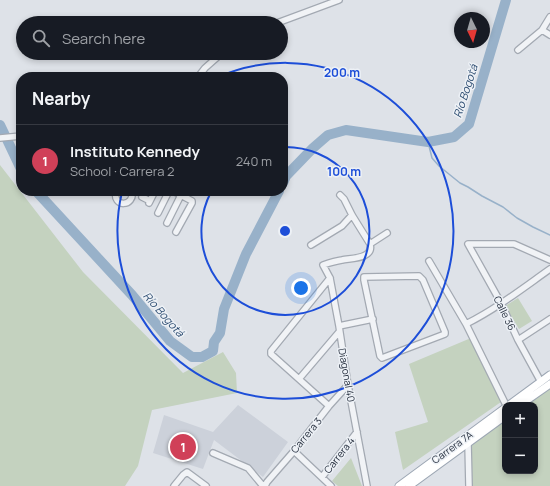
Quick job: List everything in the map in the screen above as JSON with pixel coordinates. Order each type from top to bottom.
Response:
[{"type":"main road","points":[[513,402],[550,375]]},
{"type":"main road","points":[[524,402],[550,384]]},
{"type":"main road","name":"Carrera 7A","points":[[399,486],[502,408]]},
{"type":"main road","name":"Carrera 7A","points":[[409,486],[502,418]]},
{"type":"street","points":[[288,19],[339,0]]},
{"type":"street","points":[[518,50],[542,30],[550,17]]},
{"type":"street","points":[[542,30],[550,35]]},
{"type":"street","points":[[202,72],[214,60]]},
{"type":"street","points":[[0,138],[16,136]]},
{"type":"street","points":[[340,195],[370,244],[387,233]]},
{"type":"street","points":[[115,196],[120,203],[126,203],[131,200],[132,196]]},
{"type":"street","points":[[142,197],[149,202],[152,196]]},
{"type":"street","points":[[158,213],[167,196]]},
{"type":"street","points":[[167,223],[180,196]]},
{"type":"street","points":[[176,232],[192,203],[191,200],[183,196]]},
{"type":"street","points":[[311,245],[342,226],[352,215]]},
{"type":"street","name":"Diagonal 40","points":[[368,486],[348,385],[330,278],[323,265],[343,259],[359,258],[370,252],[370,244]]},
{"type":"street","name":"Calle 36","points":[[541,382],[518,340],[501,303],[468,244],[514,244],[550,260]]},
{"type":"street","points":[[429,261],[466,324],[503,402]]},
{"type":"street","points":[[466,324],[501,303],[550,269]]},
{"type":"street","points":[[419,276],[423,280],[445,334],[382,358],[380,356],[373,319],[364,277],[419,276]]},
{"type":"street","points":[[329,406],[270,354],[330,278]]},
{"type":"street","points":[[299,379],[339,329],[373,319]]},
{"type":"street","points":[[518,340],[550,319]]},
{"type":"street","name":"Carrera 3","points":[[264,486],[348,385]]},
{"type":"street","name":"Carrera 4","points":[[322,477],[357,432]]},
{"type":"street","points":[[468,443],[469,486]]},
{"type":"street","points":[[294,451],[331,486]]},
{"type":"street","points":[[213,453],[248,468],[264,486]]},
{"type":"street","points":[[174,486],[187,472],[206,486]]},
{"type":"shaded area","points":[[238,405],[288,442],[263,477],[214,440],[203,469],[153,453],[164,415],[213,432]]},
{"type":"green space","points":[[0,165],[16,186],[16,196],[24,196],[83,272],[183,373],[223,352],[236,373],[237,393],[152,410],[138,466],[125,486],[0,486]]},
{"type":"green space","points":[[518,298],[532,321],[519,329],[505,306]]},
{"type":"green space","points":[[471,338],[501,402],[403,470],[395,432],[428,422],[409,364]]},
{"type":"green space","points":[[550,388],[550,486],[471,486],[469,444],[502,421],[502,474],[538,474],[538,402],[530,402]]},
{"type":"green space","points":[[351,458],[362,486],[338,486],[332,481]]},
{"type":"waterway","name":"Río Bogotá","points":[[288,174],[328,135],[346,130],[428,142],[454,137],[469,124],[506,0]]},
{"type":"waterway","name":"Río Bogotá","points":[[0,125],[16,159]]},
{"type":"waterway","points":[[428,142],[432,158],[439,166],[460,183],[503,207],[517,218],[550,235]]},
{"type":"waterway","name":"Río Bogotá","points":[[41,196],[132,295],[170,341],[192,357],[202,357],[213,351],[214,342],[220,333],[224,309],[246,254],[276,196]]},
{"type":"place","name":"Instituto Kennedy","points":[[183,447]]}]
